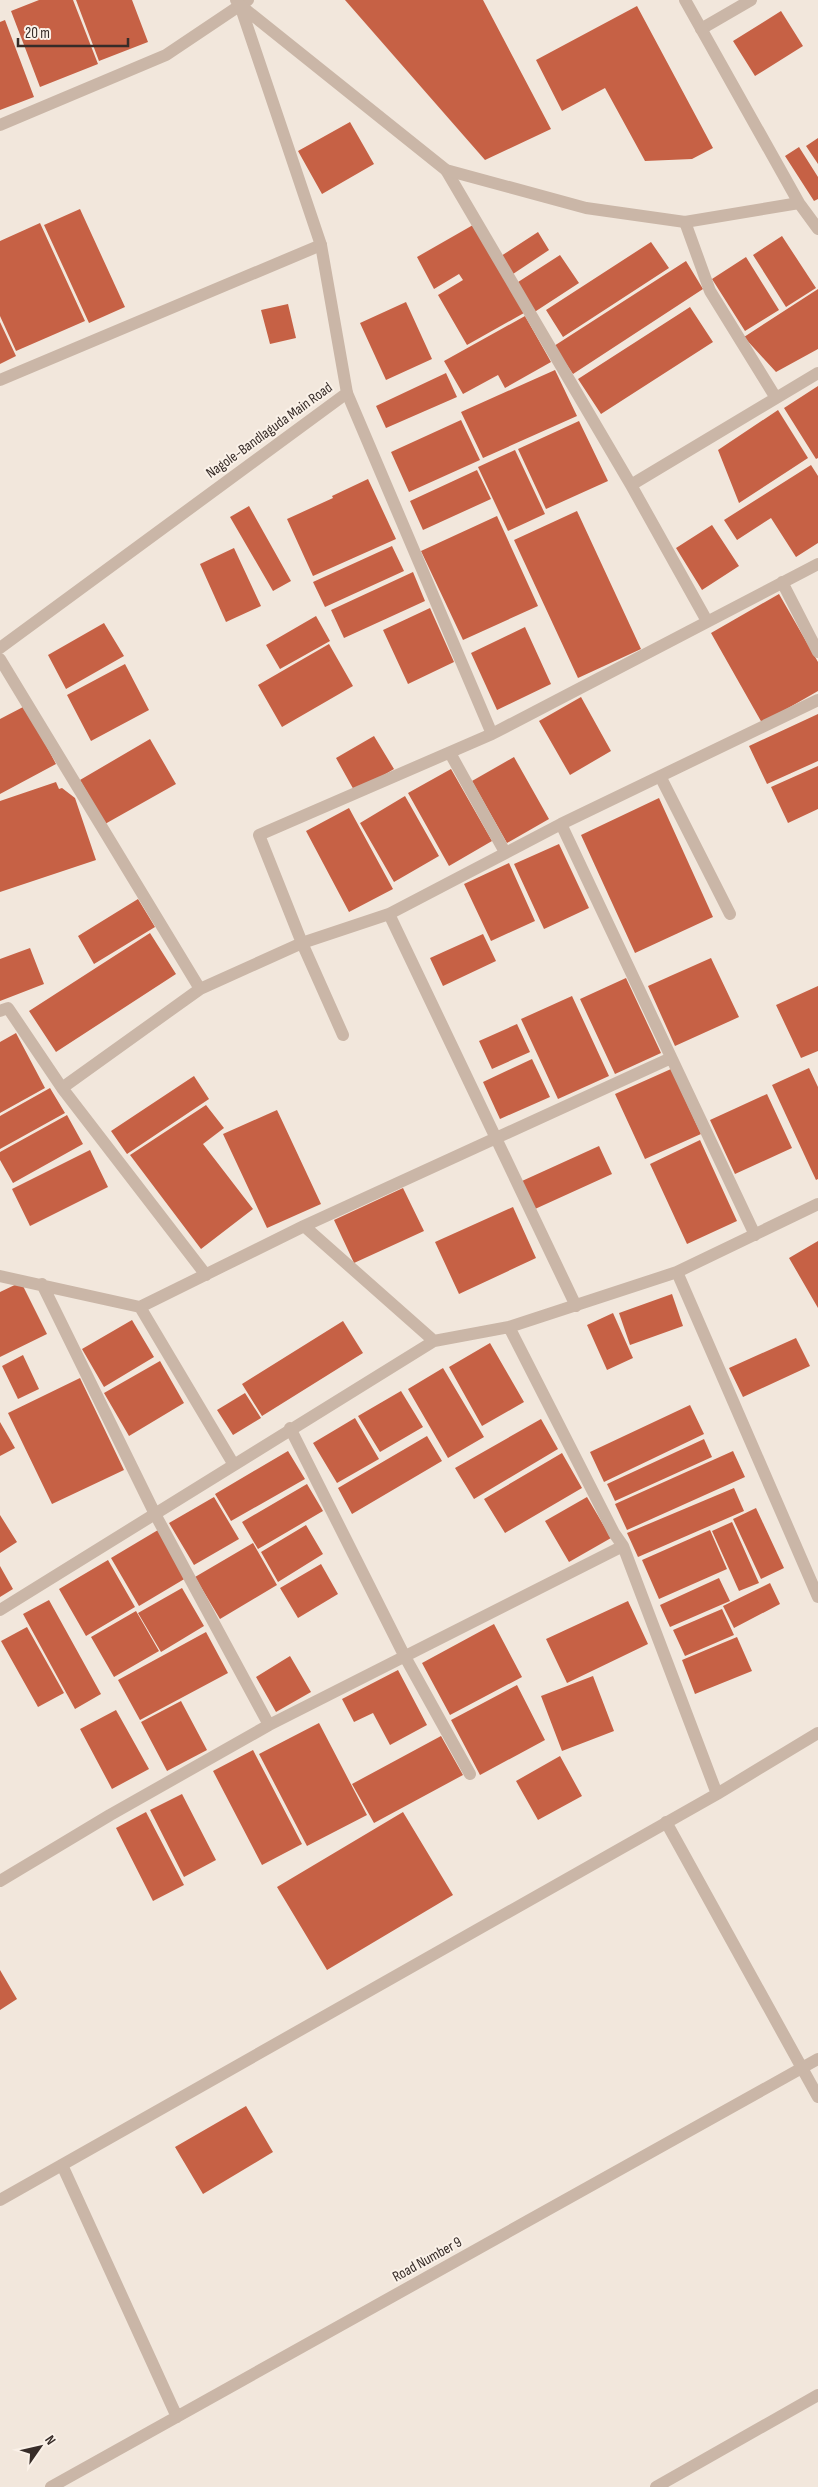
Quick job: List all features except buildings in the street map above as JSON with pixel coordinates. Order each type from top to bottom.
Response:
[{"type":"street","points":[[685,0],[799,203],[818,229]]},
{"type":"street","points":[[701,29],[751,0]]},
{"type":"street","points":[[0,125],[166,55],[241,2],[446,170],[707,621]]},
{"type":"street","name":"Nagole-Bandlaguda Main Road","points":[[0,648],[348,393],[321,245],[241,2]]},
{"type":"street","points":[[446,170],[586,208],[685,222],[799,203]]},
{"type":"street","points":[[685,222],[710,291],[776,398]]},
{"type":"street","points":[[0,380],[321,245]]},
{"type":"street","points":[[630,485],[818,373]]},
{"type":"street","points":[[348,393],[492,734]]},
{"type":"street","points":[[343,1034],[302,943],[259,835],[492,734],[818,564]]},
{"type":"street","points":[[782,582],[818,652]]},
{"type":"street","points":[[0,659],[200,989]]},
{"type":"street","points":[[62,1088],[200,989],[302,943],[389,914],[560,824],[818,700]]},
{"type":"street","points":[[450,753],[505,852]]},
{"type":"street","points":[[660,776],[730,914]]},
{"type":"street","points":[[560,824],[755,1235]]},
{"type":"street","points":[[389,914],[576,1306]]},
{"type":"street","points":[[0,1011],[8,1008],[62,1088],[206,1276]]},
{"type":"street","points":[[0,1276],[140,1307],[304,1226],[496,1140],[671,1058]]},
{"type":"street","points":[[0,1610],[234,1465],[290,1428],[434,1341],[510,1327],[677,1272],[818,1204]]},
{"type":"street","points":[[304,1226],[434,1341]]},
{"type":"street","points":[[677,1272],[818,1597]]},
{"type":"street","points":[[42,1284],[155,1514],[269,1724]]},
{"type":"street","points":[[140,1307],[234,1465]]},
{"type":"street","points":[[510,1327],[614,1532],[623,1546],[717,1794]]},
{"type":"street","points":[[290,1428],[404,1655],[470,1774]]},
{"type":"street","points":[[0,1881],[110,1815],[269,1724],[623,1546]]},
{"type":"street","points":[[0,2200],[717,1794],[818,1733]]},
{"type":"street","points":[[666,1822],[818,2097]]},
{"type":"street","name":"Road Number 9","points":[[51,2487],[818,2059]]},
{"type":"street","points":[[62,2165],[177,2417]]},
{"type":"street","points":[[656,2487],[818,2395]]}]
